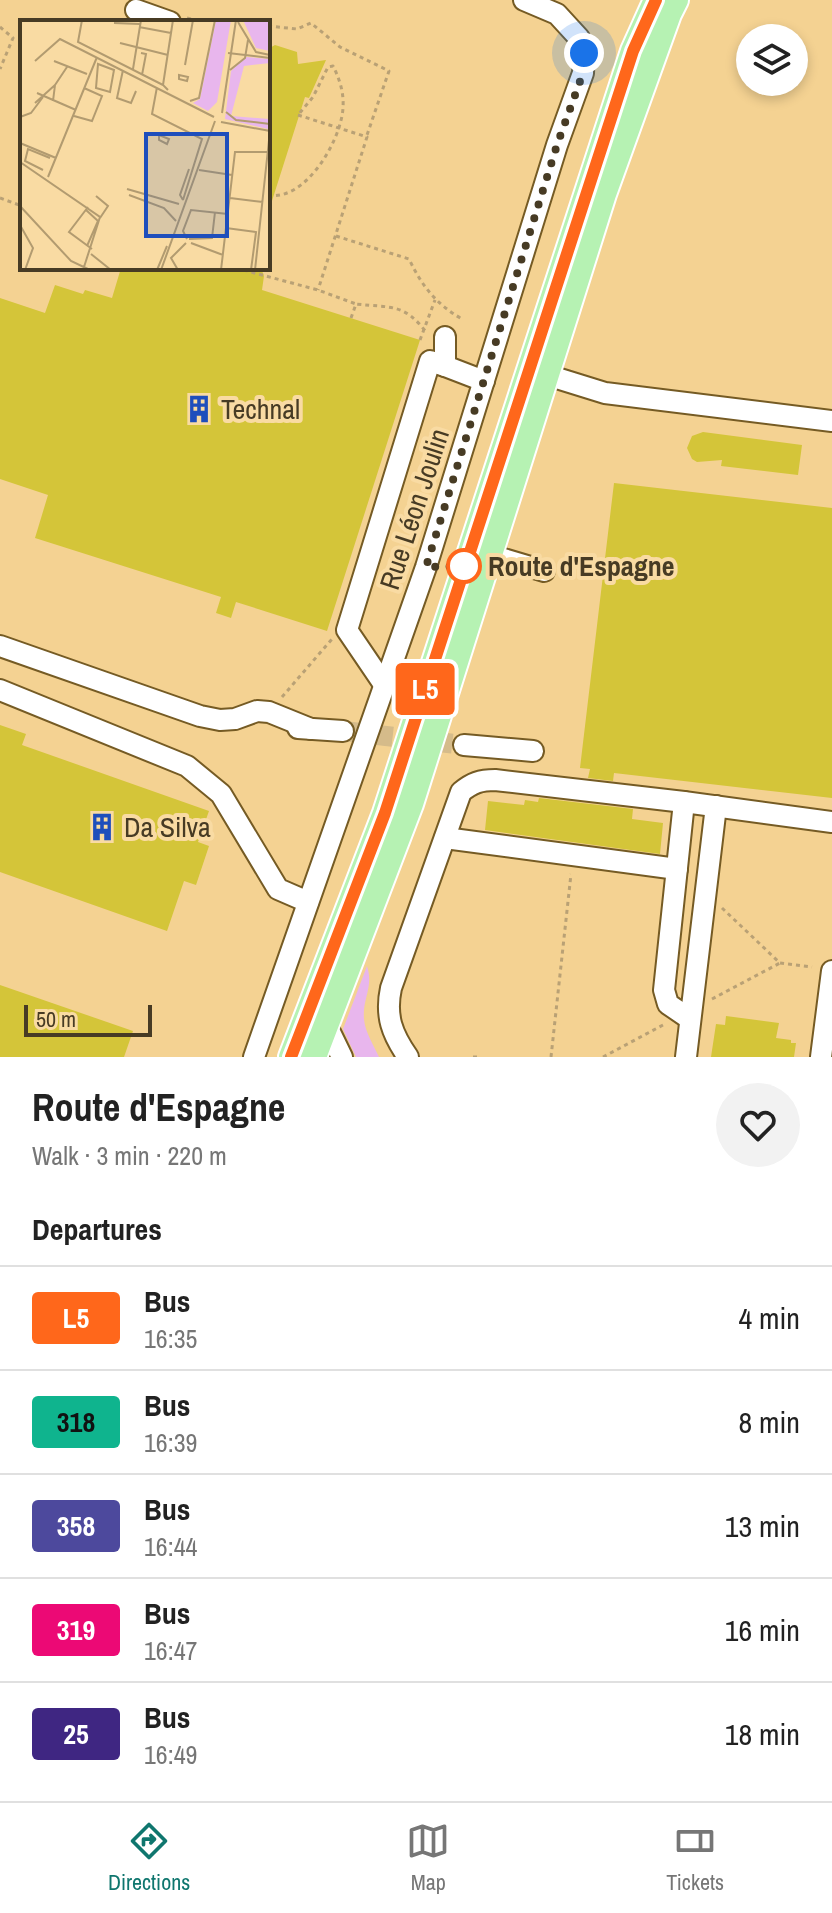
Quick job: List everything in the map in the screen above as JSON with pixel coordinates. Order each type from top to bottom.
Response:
[{"type":"main road","points":[[291,1057],[385,813],[633,51],[656,0]]},
{"type":"main road","points":[[314,1057],[411,804],[604,194],[676,0]]},
{"type":"street","name":"Rue Léon Joulin","points":[[254,1057],[448,498],[557,145],[583,73],[584,53],[579,38],[557,14],[524,0]]},
{"type":"street","points":[[136,11],[164,20]]},
{"type":"street","points":[[445,337],[445,366]]},
{"type":"street","points":[[385,686],[347,630],[430,361],[484,381]]},
{"type":"street","points":[[547,375],[605,393],[832,421]]},
{"type":"street","points":[[490,555],[544,571]]},
{"type":"street","points":[[0,646],[200,716],[343,731]]},
{"type":"street","points":[[0,690],[187,766],[221,794],[278,889],[308,902]]},
{"type":"street","points":[[235,719],[257,711],[269,712],[311,729]]},
{"type":"street","points":[[464,745],[533,751]]},
{"type":"street","points":[[408,1057],[391,1025],[387,1009],[391,988],[461,792],[480,780],[832,822]]},
{"type":"street","points":[[684,802],[664,990],[668,1004],[690,1019]]},
{"type":"street","points":[[686,1057],[716,806]]},
{"type":"street","points":[[445,838],[677,869]]},
{"type":"street","points":[[821,1057],[829,973]]},
{"type":"street","points":[[326,1024],[342,1057]]},
{"type":"path","points":[[270,26],[297,29],[311,23],[340,47],[389,71],[318,290]]},
{"type":"path","points":[[0,27],[13,38],[0,69]]},
{"type":"path","points":[[270,195],[290,193],[305,182],[340,129],[343,92],[333,66],[328,67],[313,97],[298,115],[340,129],[367,137]]},
{"type":"path","points":[[0,198],[20,205]]},
{"type":"path","points":[[336,236],[409,259],[421,284],[435,300],[462,319]]},
{"type":"path","points":[[243,270],[318,290],[356,304],[411,313],[424,329]]},
{"type":"path","points":[[420,340],[435,300]]},
{"type":"path","points":[[351,318],[356,304]]},
{"type":"path","points":[[269,712],[311,662]]},
{"type":"path","points":[[551,1057],[571,855]]},
{"type":"path","points":[[706,892],[780,963],[829,973]]},
{"type":"shaded area","points":[[0,0],[832,0],[832,1057],[0,1057]]},
{"type":"shaded area","points":[[367,966],[369,980],[364,1019],[379,1057],[356,1057],[343,1029]]},
{"type":"building","points":[[275,45],[297,52],[298,64],[326,60],[309,98],[305,97],[271,204],[270,204],[270,48]]},
{"type":"building","name":"Technal","points":[[120,270],[262,270],[262,290],[420,340],[327,631],[236,602],[231,618],[216,613],[221,597],[35,538],[48,495],[0,479],[0,298],[45,313],[55,285],[83,294],[85,290],[112,298]]},
{"type":"building","points":[[703,432],[802,445],[798,475],[721,466],[722,460],[697,462],[687,448],[692,436]]},
{"type":"building","points":[[614,483],[832,508],[832,798],[614,773],[613,781],[588,778],[590,769],[580,768]]},
{"type":"building","name":"Da Silva","points":[[0,725],[26,734],[22,745],[209,811],[198,842],[209,846],[196,885],[184,881],[167,931],[0,872]]},
{"type":"building","points":[[539,798],[633,809],[632,819],[663,823],[660,854],[485,830],[488,801],[524,805],[525,800],[538,802]]},
{"type":"building","points":[[0,985],[133,1031],[124,1057],[0,1057]]},
{"type":"building","points":[[726,1016],[779,1023],[776,1038],[796,1043],[794,1057],[711,1057],[716,1024],[725,1025]]},
{"type":"tunnel","points":[[343,731],[464,745]]},
{"type":"bus line","name":"L5","points":[[291,1057],[385,813],[633,51],[656,0]]},
{"type":"place","name":"Technal","points":[[199,409]]},
{"type":"place","name":"Route d'Espagne","points":[[464,566]]},
{"type":"place","name":"Da Silva","points":[[102,827]]},
{"type":"route","points":[[464,566],[426,567],[557,145],[583,73],[584,53]]}]
